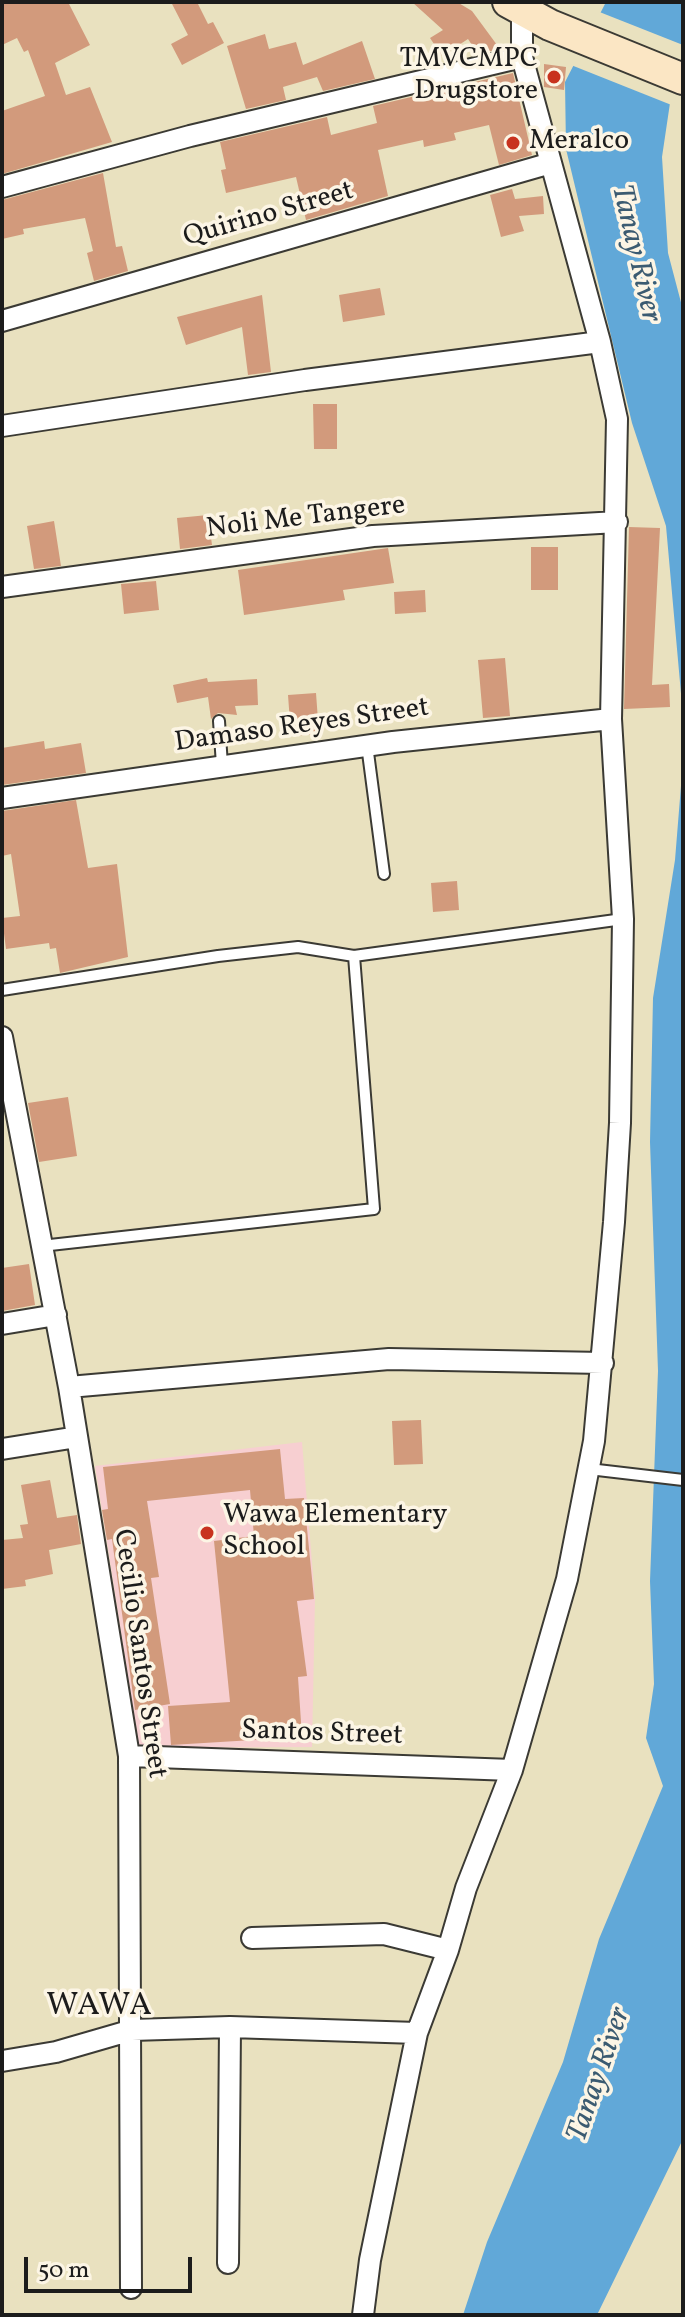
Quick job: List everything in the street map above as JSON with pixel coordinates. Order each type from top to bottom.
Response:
[{"type":"main road","points":[[515,7],[582,39],[683,79]]},
{"type":"street","points":[[363,2315],[370,2260],[417,2033],[448,1950],[466,1888],[512,1770],[567,1579],[589,1469],[603,1363],[620,1123],[623,919],[611,719],[617,419],[600,342],[522,57],[515,7]]},
{"type":"street","points":[[2,187],[190,136],[522,57]]},
{"type":"street","name":"Quirino Street","points":[[2,321],[551,163]]},
{"type":"street","points":[[2,426],[305,380],[600,342]]},
{"type":"street","name":"Noli Me Tangere","points":[[2,587],[373,536],[617,522]]},
{"type":"street","name":"Damaso Reyes Street","points":[[2,798],[367,745],[611,719]]},
{"type":"street","name":"Cecilio Santos Street","points":[[2,1037],[69,1387],[129,1756],[131,2288]]},
{"type":"street","points":[[2,1324],[56,1315]]},
{"type":"street","points":[[69,1387],[389,1359],[603,1363]]},
{"type":"street","points":[[2,1449],[77,1437]]},
{"type":"street","name":"Santos Street","points":[[129,1756],[512,1770]]},
{"type":"street","points":[[252,1938],[384,1934],[448,1950]]},
{"type":"street","points":[[228,2263],[230,2027]]},
{"type":"street","points":[[2,2061],[56,2052],[132,2030],[230,2027],[417,2033]]},
{"type":"lane","points":[[219,721],[222,765]]},
{"type":"lane","points":[[367,745],[384,874]]},
{"type":"lane","points":[[2,990],[298,947],[354,956],[623,919]]},
{"type":"lane","points":[[41,1246],[374,1209],[354,956]]},
{"type":"lane","points":[[589,1469],[683,1480]]},
{"type":"shaded area","name":"Wawa Elementary School","points":[[302,1442],[315,1599],[312,1747],[139,1748],[95,1466]]},
{"type":"water","name":"Tanay River","points":[[606,2],[683,2],[683,56],[670,103],[662,157],[668,253],[683,310],[683,716],[666,526],[632,423],[566,149],[565,82]]},
{"type":"water","name":"Tanay River","points":[[683,761],[683,2139],[597,2315],[463,2315],[487,2242],[563,2062],[599,1939],[663,1786],[646,1738],[654,1684],[650,1581],[658,1371],[650,1142],[653,998],[675,860]]},
{"type":"pier","points":[[597,11],[683,45],[683,72],[674,106],[571,65]]},
{"type":"building","points":[[2,2],[68,2],[90,45],[55,63],[66,95],[90,87],[112,142],[2,174],[2,111],[45,96],[28,50],[24,52],[17,38],[2,45]]},
{"type":"building","points":[[171,2],[197,2],[208,24],[213,22],[224,43],[182,65],[171,44],[188,35]]},
{"type":"building","points":[[412,2],[457,2],[472,11],[500,49],[478,54],[468,39],[442,56],[430,38],[443,30]]},
{"type":"building","points":[[265,34],[269,49],[296,42],[303,65],[362,41],[375,79],[323,91],[317,77],[283,87],[286,100],[246,109],[227,46]]},
{"type":"building","name":"TMVCMPC Drugstore","points":[[544,64],[566,67],[564,90],[544,87]]},
{"type":"building","points":[[513,73],[532,155],[499,165],[489,125],[454,133],[456,140],[424,147],[423,140],[378,150],[388,196],[306,220],[296,177],[226,193],[221,170],[226,169],[220,142],[327,117],[331,135],[377,123],[373,106]]},
{"type":"building","points":[[103,173],[116,247],[122,246],[128,271],[94,281],[87,253],[93,251],[85,218],[23,229],[24,234],[2,239],[2,200]]},
{"type":"building","points":[[512,189],[515,199],[543,196],[544,214],[519,216],[524,231],[501,237],[490,195]]},
{"type":"building","points":[[380,288],[385,315],[343,322],[339,295]]},
{"type":"building","points":[[262,295],[271,372],[248,375],[242,327],[186,345],[177,317]]},
{"type":"building","points":[[313,404],[337,404],[337,449],[314,449]]},
{"type":"building","points":[[208,515],[212,545],[180,549],[177,518]]},
{"type":"building","points":[[54,521],[61,566],[34,569],[27,526]]},
{"type":"building","points":[[629,527],[660,528],[652,685],[669,684],[670,707],[624,709]]},
{"type":"building","points":[[531,547],[558,547],[558,590],[531,590]]},
{"type":"building","points":[[388,548],[394,583],[343,590],[345,600],[244,615],[238,570]]},
{"type":"building","points":[[156,581],[159,610],[124,614],[121,584]]},
{"type":"building","points":[[425,590],[426,612],[395,614],[394,592]]},
{"type":"building","points":[[505,658],[510,716],[483,718],[478,660]]},
{"type":"building","points":[[207,678],[208,682],[257,679],[258,705],[235,706],[237,715],[218,713],[211,719],[208,697],[177,703],[173,685]]},
{"type":"building","points":[[316,693],[319,734],[291,736],[288,695]]},
{"type":"building","points":[[44,741],[45,749],[81,743],[86,773],[2,785],[2,748]]},
{"type":"building","points":[[76,800],[88,868],[117,864],[128,957],[60,973],[56,948],[50,949],[49,943],[6,949],[2,918],[20,916],[11,854],[2,856],[2,811]]},
{"type":"building","points":[[457,881],[459,910],[433,912],[431,883]]},
{"type":"building","points":[[68,1097],[77,1156],[39,1162],[28,1103]]},
{"type":"building","points":[[29,1264],[35,1305],[2,1311],[2,1268]]},
{"type":"building","points":[[421,1420],[423,1464],[394,1465],[392,1421]]},
{"type":"building","name":"Wawa Elementary School","points":[[280,1449],[285,1499],[304,1498],[314,1599],[297,1601],[307,1676],[298,1677],[302,1737],[171,1745],[168,1706],[230,1702],[214,1541],[254,1536],[250,1490],[147,1501],[159,1577],[151,1578],[170,1704],[135,1710],[112,1539],[107,1540],[102,1510],[108,1509],[103,1467]]},
{"type":"building","points":[[50,1480],[57,1518],[77,1515],[81,1544],[49,1550],[53,1574],[25,1580],[26,1586],[2,1589],[2,1540],[23,1538],[20,1525],[28,1524],[21,1485]]},
{"type":"place","name":"TMVCMPC Drugstore","points":[[554,77]]},
{"type":"place","name":"Meralco","points":[[513,143]]},
{"type":"place","name":"Wawa Elementary School","points":[[207,1533]]},
{"type":"district","name":"WAWA","points":[[100,2008]]}]
